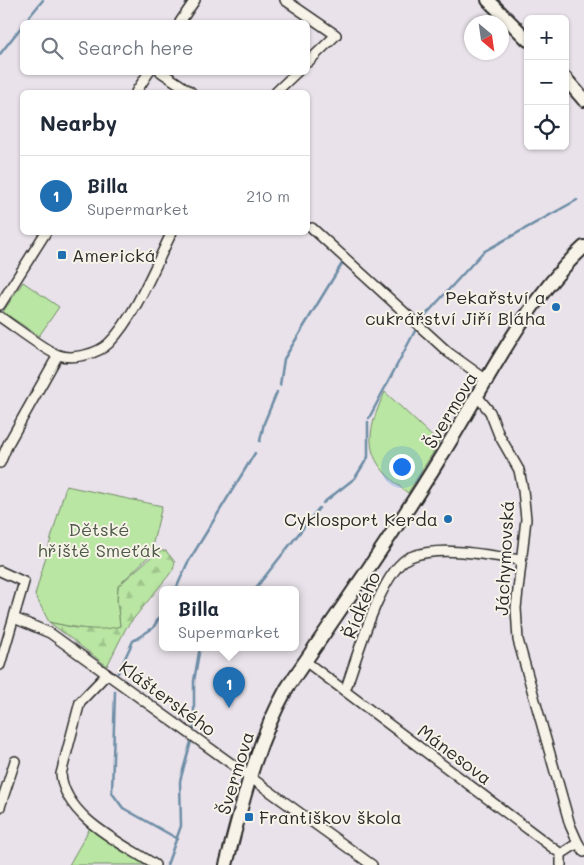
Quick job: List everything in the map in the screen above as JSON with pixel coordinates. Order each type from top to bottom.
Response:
[{"type":"street","points":[[181,20],[195,0]]},
{"type":"street","points":[[285,0],[336,36],[310,60]]},
{"type":"street","points":[[488,0],[524,36]]},
{"type":"street","points":[[137,90],[147,75]]},
{"type":"street","points":[[166,75],[188,90]]},
{"type":"street","points":[[278,90],[294,75]]},
{"type":"street","points":[[569,83],[584,100]]},
{"type":"street","points":[[312,228],[449,353],[488,381]]},
{"type":"street","points":[[0,305],[44,235]]},
{"type":"street","points":[[0,317],[58,355],[74,357],[90,353],[108,344],[126,322],[170,235]]},
{"type":"street","name":"Švermova","points":[[226,865],[249,775],[273,714],[305,661],[379,554],[488,381],[532,306],[558,271],[584,247]]},
{"type":"street","points":[[0,463],[8,444],[58,355]]},
{"type":"street","name":"Jáchymovská","points":[[478,397],[490,412],[499,435],[519,470],[526,502],[516,608],[518,640],[570,825],[578,844]]},
{"type":"street","name":"Řídkého","points":[[345,692],[380,595],[394,569],[409,558],[425,554],[471,553],[520,560]]},
{"type":"street","points":[[0,572],[24,582],[0,665]]},
{"type":"street","name":"Klášterského","points":[[14,618],[50,633],[372,865]]},
{"type":"street","name":"Mánesova","points":[[305,661],[561,854]]},
{"type":"street","points":[[107,674],[80,702],[61,774],[62,781],[68,799],[89,822],[155,865]]},
{"type":"street","points":[[0,807],[15,761]]},
{"type":"street","points":[[561,865],[561,854],[578,844],[584,852]]},
{"type":"green space","points":[[23,282],[59,307],[39,336],[3,312]]},
{"type":"green space","points":[[385,392],[439,443],[408,493],[383,470],[372,448],[373,423]]},
{"type":"green space","name":"Dětské hřiště Smeťák","points":[[66,486],[162,506],[150,555],[118,586],[117,600],[120,626],[93,629],[49,622],[35,595]]},
{"type":"green space","points":[[158,551],[166,551],[175,562],[173,570],[126,628],[107,666],[49,622],[76,628],[120,626],[117,600],[118,586]]},
{"type":"green space","points":[[91,826],[149,865],[69,865]]},
{"type":"waterway","points":[[27,20],[43,0]]},
{"type":"waterway","points":[[0,54],[20,29]]},
{"type":"waterway","points":[[422,319],[483,252],[577,200]]},
{"type":"waterway","points":[[280,385],[284,359],[343,262]]},
{"type":"waterway","points":[[369,418],[416,329]]},
{"type":"waterway","points":[[260,441],[264,423],[277,392]]},
{"type":"waterway","points":[[323,503],[355,478],[368,457],[368,422]]},
{"type":"waterway","points":[[177,586],[187,564],[255,453]]},
{"type":"waterway","points":[[257,586],[319,508]]},
{"type":"waterway","points":[[118,673],[133,641],[153,628],[159,618]]},
{"type":"waterway","points":[[167,865],[181,826],[180,781],[194,731],[194,681],[199,651]]},
{"type":"waterway","points":[[115,691],[112,793],[123,808],[178,839]]},
{"type":"place","name":"Americká","points":[[62,255]]},
{"type":"place","name":"Pekařství a cukrářství Jiří Bláha","points":[[556,307]]},
{"type":"place","name":"Cyklosport Kerda","points":[[448,519]]},
{"type":"place","name":"Billa","points":[[229,708]]},
{"type":"place","name":"Františkov škola","points":[[249,817]]}]
